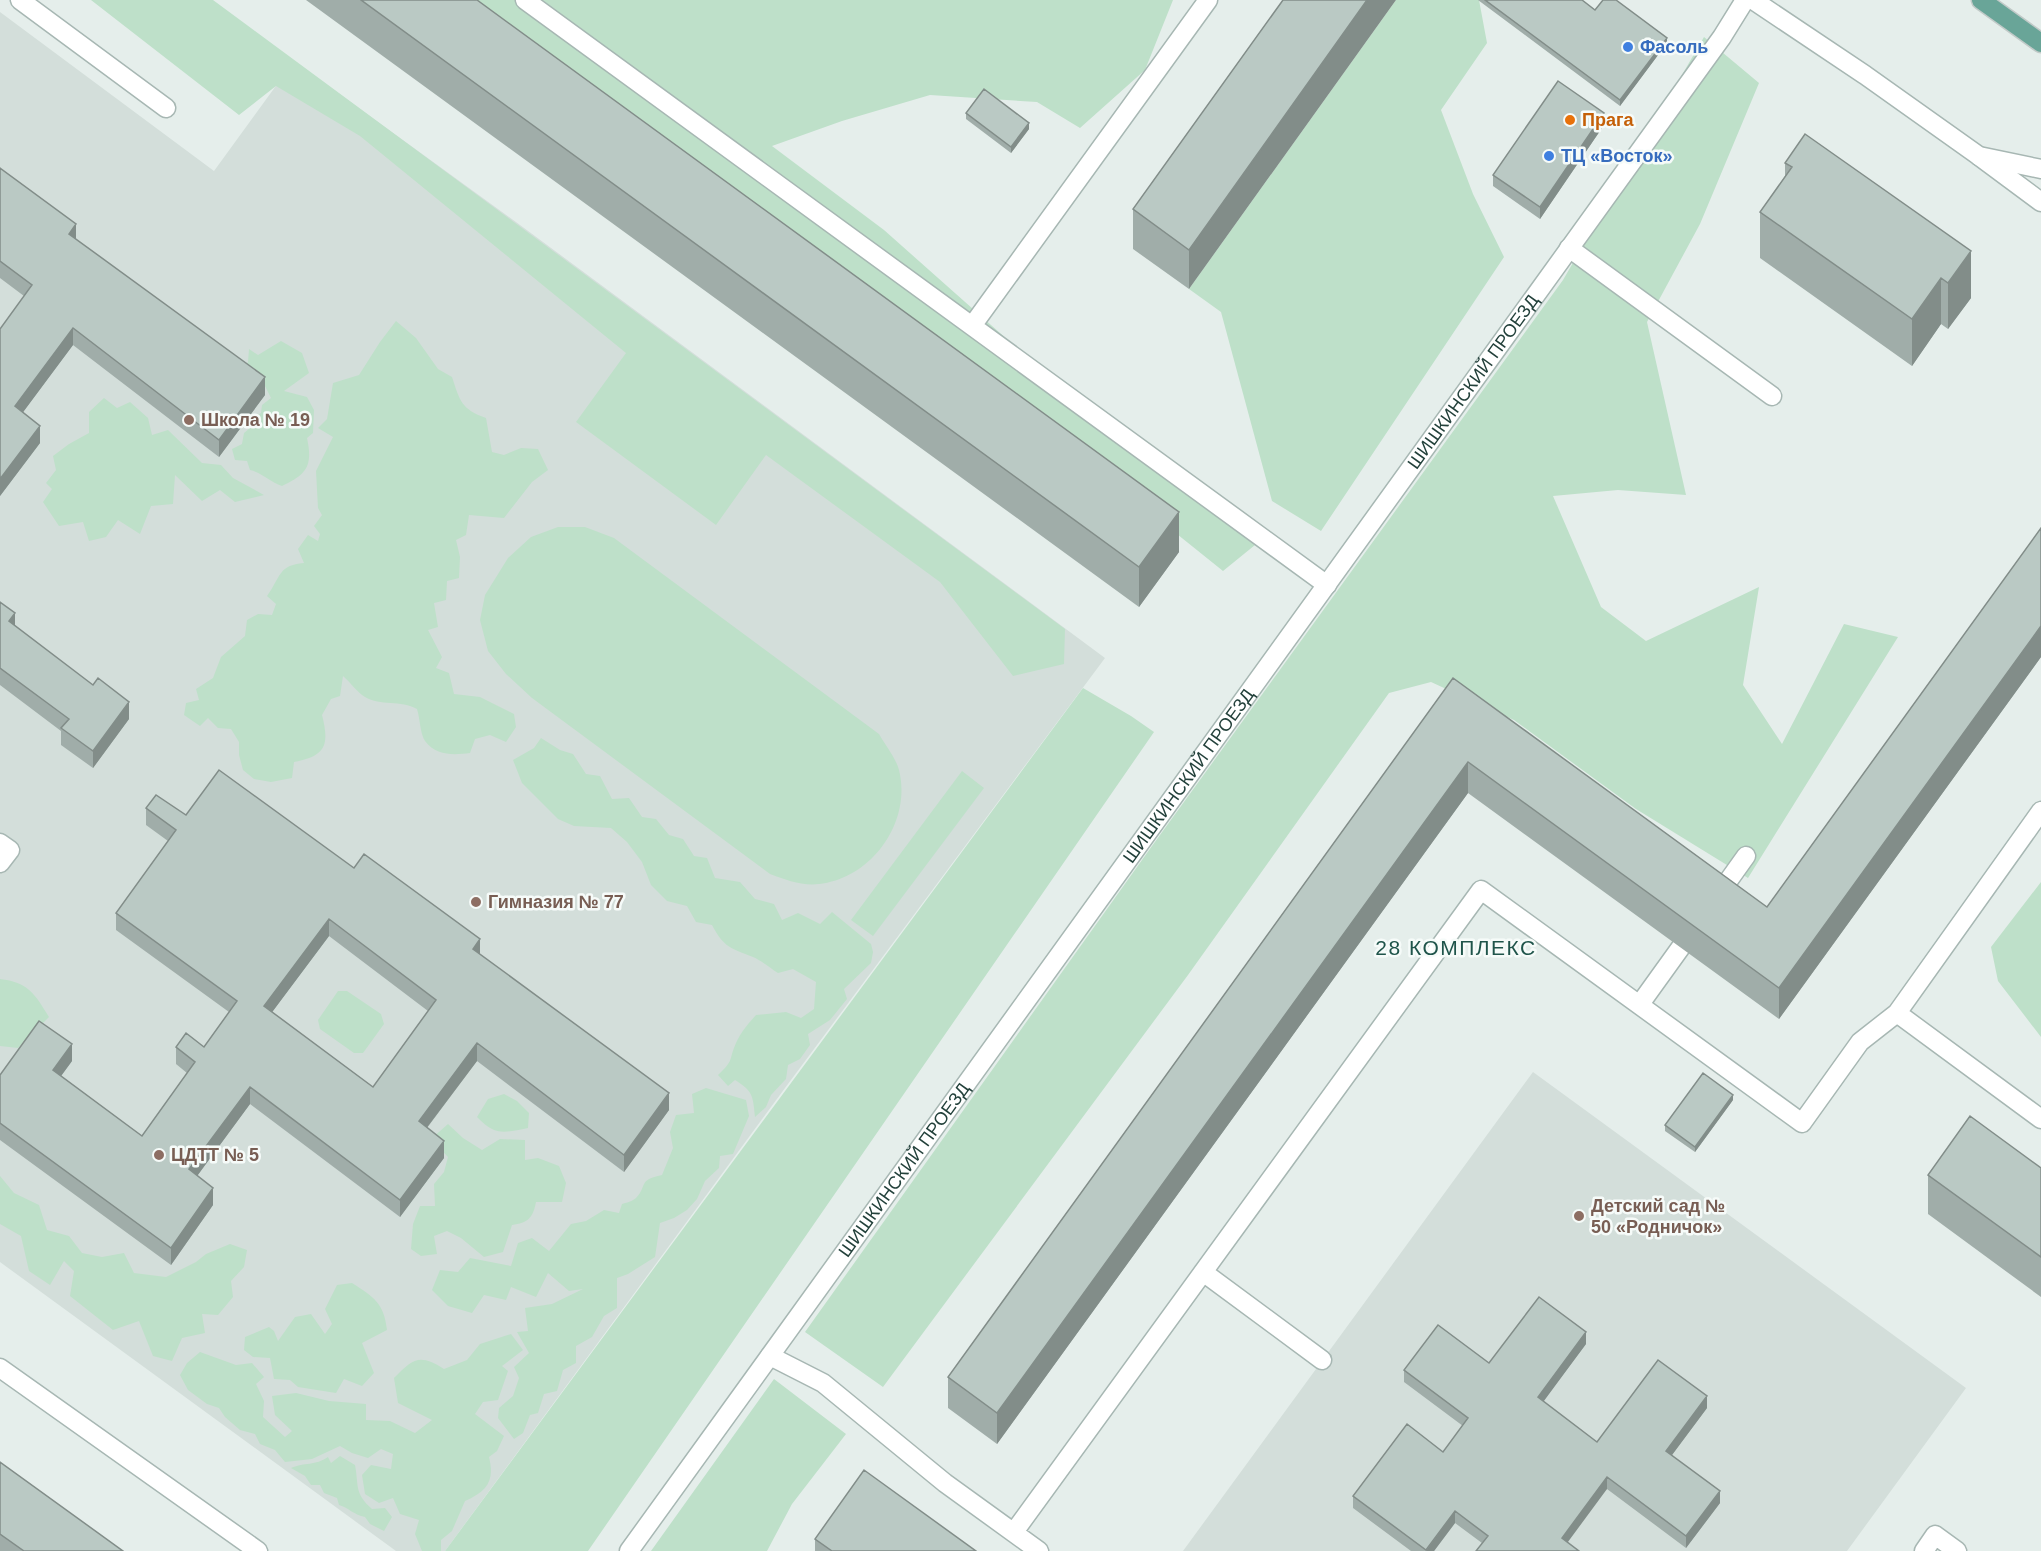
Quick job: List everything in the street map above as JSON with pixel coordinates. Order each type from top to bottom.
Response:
[{"type":"main road","points":[[1981,0],[2041,43]]},
{"type":"street","points":[[20,0],[166,108]]},
{"type":"street","points":[[525,0],[1327,585]]},
{"type":"street","points":[[972,326],[1208,0]]},
{"type":"street","name":"ШИШКИНСКИЙ ПРОЕЗД","points":[[629,1551],[1722,37],[1745,0]]},
{"type":"street","points":[[1753,0],[1865,75],[2041,202]]},
{"type":"street","points":[[1979,156],[2041,169]]},
{"type":"street","points":[[1569,248],[1772,396]]},
{"type":"street","points":[[1014,1532],[1481,890],[1802,1124],[1860,1042],[1897,1013],[2041,811]]},
{"type":"street","points":[[0,843],[10,850],[0,863]]},
{"type":"street","points":[[1715,899],[1746,856]]},
{"type":"street","points":[[1640,1004],[1681,947]]},
{"type":"street","points":[[1897,1013],[2041,1119]]},
{"type":"street","points":[[1203,1272],[1322,1360]]},
{"type":"street","points":[[770,1356],[823,1383],[945,1483],[1039,1551]]},
{"type":"street","points":[[0,1368],[258,1551]]},
{"type":"street","points":[[1924,1551],[1935,1535],[1958,1551]]},
{"type":"shaded area","name":"Гимназия № 77","points":[[0,12],[214,171],[294,61],[520,225],[1105,658],[445,1551],[396,1551],[0,1262]]},
{"type":"shaded area","name":"Детский сад № 50 «Родничок»","points":[[1533,1072],[1966,1388],[1847,1551],[1183,1551]]},
{"type":"green space","points":[[91,0],[213,0],[1065,629],[1064,664],[1013,676],[940,582],[766,455],[716,525],[576,422],[626,353],[360,136],[276,86],[239,115]]},
{"type":"green space","points":[[438,0],[1173,0],[1145,70],[1080,128],[1037,102],[930,95],[842,121],[772,146],[884,230],[1018,349],[1185,481],[1255,545],[1223,571],[1157,518]]},
{"type":"green space","points":[[1396,0],[1479,0],[1487,43],[1441,110],[1473,194],[1504,257],[1321,531],[1272,501],[1221,312],[1189,289]]},
{"type":"green space","points":[[1704,37],[1759,83],[1700,224],[1647,322],[1686,495],[1618,490],[1553,496],[1601,607],[1646,641],[1759,587],[1743,685],[1782,744],[1844,624],[1898,637],[1748,878],[1636,809],[1514,720],[1431,682],[1389,693],[1188,975],[883,1387],[805,1332],[1152,846],[1563,280]]},
{"type":"green space","points":[[396,321],[416,338],[438,369],[452,377],[466,407],[486,418],[492,452],[504,455],[521,448],[538,449],[548,470],[532,482],[504,518],[469,515],[466,535],[456,540],[460,557],[459,578],[447,581],[446,600],[434,603],[438,627],[428,630],[442,657],[436,668],[449,673],[454,694],[480,697],[514,714],[516,727],[506,742],[490,735],[475,739],[470,753],[440,752],[429,746],[423,738],[417,709],[371,700],[362,695],[343,676],[340,696],[331,699],[322,715],[325,742],[319,753],[294,762],[292,778],[271,782],[254,779],[243,770],[239,755],[239,742],[231,729],[218,728],[208,718],[200,726],[184,715],[186,703],[199,700],[196,689],[213,678],[221,657],[245,636],[247,620],[258,614],[272,615],[276,604],[267,596],[285,569],[304,563],[298,549],[308,535],[318,541],[320,534],[314,526],[322,515],[318,508],[316,471],[333,437],[318,428],[327,419],[333,383],[359,375]]},
{"type":"green space","points":[[281,341],[302,353],[309,373],[284,391],[307,397],[314,410],[313,433],[307,438],[309,456],[306,468],[282,486],[250,470],[247,461],[235,460],[232,449],[242,444],[244,433],[250,428],[253,418],[261,413],[262,405],[271,398],[264,384],[243,369],[248,362],[249,349],[258,355]]},
{"type":"green space","points":[[104,398],[117,408],[130,402],[148,418],[152,435],[168,430],[202,463],[221,465],[233,478],[264,495],[235,502],[220,490],[202,501],[175,475],[173,504],[151,506],[140,534],[118,520],[106,537],[89,541],[83,522],[59,526],[43,502],[52,489],[46,483],[56,470],[53,456],[89,433],[89,412]]},
{"type":"green space","points":[[558,527],[585,527],[614,538],[879,734],[898,765],[901,790],[899,809],[893,827],[884,844],[871,859],[856,871],[838,880],[819,884],[800,883],[770,874],[532,698],[506,674],[488,651],[480,620],[485,595],[508,558],[531,537]]},
{"type":"green space","points":[[1083,688],[1154,732],[588,1551],[445,1551]]},
{"type":"green space","points":[[541,738],[560,750],[573,754],[586,774],[600,776],[612,799],[629,798],[642,817],[656,819],[669,835],[683,839],[694,856],[707,858],[715,878],[740,882],[755,899],[774,904],[782,920],[798,913],[820,924],[832,912],[871,944],[873,952],[871,963],[844,989],[847,999],[830,1020],[808,1034],[810,1045],[800,1059],[788,1065],[786,1079],[771,1095],[766,1107],[755,1117],[753,1099],[749,1091],[735,1080],[728,1086],[718,1075],[729,1063],[738,1039],[756,1015],[786,1012],[801,1018],[814,1009],[816,982],[793,969],[778,973],[724,943],[712,925],[696,922],[687,906],[667,901],[651,885],[642,862],[627,842],[611,828],[574,826],[558,819],[522,783],[513,760],[534,748]]},
{"type":"green space","points":[[962,771],[984,788],[873,936],[851,920]]},
{"type":"green space","points":[[2041,882],[2041,1037],[1998,981],[1991,947]]},
{"type":"green space","points":[[0,979],[18,983],[30,990],[49,1017],[18,1048],[0,1046]]},
{"type":"green space","points":[[338,991],[347,991],[381,1014],[384,1024],[363,1053],[354,1053],[320,1029],[318,1020]]},
{"type":"green space","points":[[706,1088],[746,1100],[749,1116],[733,1154],[720,1156],[719,1168],[705,1181],[697,1199],[687,1210],[660,1223],[655,1257],[628,1274],[617,1278],[617,1308],[604,1316],[592,1337],[576,1346],[576,1363],[563,1370],[557,1391],[544,1394],[538,1413],[530,1415],[523,1433],[514,1439],[498,1418],[499,1408],[513,1396],[519,1378],[514,1367],[529,1353],[517,1332],[528,1331],[525,1308],[552,1304],[583,1289],[569,1291],[548,1273],[536,1297],[511,1287],[506,1300],[484,1295],[472,1313],[448,1306],[432,1290],[440,1270],[458,1272],[470,1258],[511,1266],[518,1243],[532,1238],[549,1251],[571,1224],[586,1221],[604,1210],[619,1213],[622,1204],[640,1194],[646,1181],[662,1175],[673,1148],[670,1132],[676,1115],[694,1113],[692,1094]]},
{"type":"green space","points":[[504,1094],[517,1101],[529,1113],[528,1128],[500,1132],[489,1127],[477,1117],[488,1099]]},
{"type":"green space","points":[[448,1124],[463,1138],[482,1150],[500,1139],[525,1140],[525,1160],[538,1158],[559,1166],[566,1183],[562,1202],[536,1202],[529,1219],[512,1225],[503,1252],[484,1257],[461,1238],[447,1231],[434,1236],[437,1254],[421,1256],[411,1249],[413,1224],[420,1206],[435,1206],[434,1184],[444,1172],[448,1157],[431,1139]]},
{"type":"green space","points":[[0,1176],[14,1193],[39,1205],[47,1230],[69,1236],[82,1253],[102,1257],[124,1253],[134,1273],[166,1277],[196,1262],[206,1254],[230,1244],[247,1250],[244,1267],[231,1281],[233,1297],[218,1315],[202,1314],[205,1333],[182,1338],[172,1361],[153,1356],[139,1321],[113,1330],[70,1296],[74,1271],[64,1261],[50,1285],[29,1271],[21,1236],[0,1224]]},
{"type":"green space","points":[[352,1283],[377,1302],[386,1321],[387,1330],[362,1343],[374,1373],[362,1386],[344,1379],[336,1393],[298,1387],[290,1380],[274,1379],[270,1358],[253,1357],[244,1350],[245,1337],[269,1327],[274,1331],[278,1341],[295,1317],[311,1314],[325,1334],[332,1324],[325,1309],[337,1285]]},
{"type":"green space","points":[[511,1334],[523,1350],[502,1366],[508,1371],[498,1400],[483,1402],[475,1414],[504,1436],[497,1451],[489,1457],[491,1473],[488,1484],[479,1493],[465,1501],[452,1531],[441,1540],[441,1551],[422,1551],[415,1534],[419,1520],[400,1514],[393,1498],[379,1503],[365,1494],[362,1475],[371,1465],[391,1469],[393,1454],[381,1449],[368,1458],[340,1446],[312,1459],[285,1462],[275,1450],[260,1444],[255,1434],[240,1430],[225,1417],[219,1408],[207,1404],[188,1390],[180,1375],[187,1363],[200,1352],[236,1365],[252,1363],[264,1377],[256,1384],[264,1401],[263,1417],[285,1437],[292,1431],[275,1415],[272,1396],[296,1393],[329,1401],[366,1404],[366,1420],[390,1421],[415,1433],[432,1420],[398,1403],[394,1378],[406,1366],[417,1360],[428,1361],[444,1369],[467,1360],[480,1344]]},
{"type":"green space","points":[[774,1379],[846,1434],[792,1504],[767,1551],[651,1551]]},
{"type":"green space","points":[[340,1456],[355,1465],[358,1489],[366,1503],[372,1509],[385,1508],[392,1517],[384,1531],[370,1524],[365,1517],[339,1505],[337,1498],[324,1493],[320,1485],[311,1485],[305,1476],[291,1468],[319,1462],[328,1457],[331,1463]]},
{"type":"building","points":[[361,0],[477,0],[1179,512],[1139,567]]},
{"type":"building","points":[[1283,0],[1367,0],[1189,250],[1133,209]]},
{"type":"building","points":[[1485,0],[1582,0],[1595,10],[1603,0],[1616,0],[1667,38],[1620,100]]},
{"type":"building","name":"ТЦ «Восток»","points":[[1558,81],[1604,113],[1540,207],[1493,175]]},
{"type":"building","points":[[984,89],[1029,123],[1011,147],[966,113]]},
{"type":"building","points":[[1805,134],[1971,251],[1948,283],[1941,278],[1912,319],[1760,212],[1792,167],[1785,163]]},
{"type":"building","points":[[0,168],[76,224],[69,234],[265,377],[219,440],[73,328],[15,406],[40,426],[0,479],[0,329],[32,285],[0,261]]},
{"type":"building","points":[[2041,528],[2041,626],[1779,988],[1468,762],[997,1413],[948,1377],[1453,678],[1767,907]]},
{"type":"building","points":[[0,602],[15,613],[9,621],[93,685],[98,678],[129,702],[93,751],[61,728],[69,719],[0,668]]},
{"type":"building","points":[[219,770],[354,868],[364,854],[480,939],[473,949],[669,1093],[624,1155],[477,1043],[419,1121],[444,1141],[400,1200],[250,1087],[189,1169],[213,1188],[171,1248],[0,1123],[0,1075],[39,1021],[72,1044],[53,1070],[142,1136],[195,1062],[176,1047],[186,1033],[204,1047],[237,1001],[116,913],[176,830],[146,808],[156,795],[186,815]],"holes":[[[329,919],[436,1000],[373,1087],[264,1006]]]},
{"type":"building","points":[[1703,1073],[1733,1095],[1695,1147],[1665,1125]]},
{"type":"building","points":[[1970,1116],[2041,1168],[2041,1257],[1928,1175]]},
{"type":"building","points":[[1539,1297],[1586,1332],[1538,1397],[1597,1442],[1658,1360],[1707,1396],[1666,1451],[1720,1491],[1686,1536],[1607,1477],[1562,1538],[1579,1551],[1476,1551],[1488,1536],[1455,1511],[1426,1550],[1353,1496],[1407,1424],[1443,1452],[1468,1418],[1404,1370],[1438,1325],[1489,1363]]},
{"type":"building","points":[[0,1462],[123,1551],[24,1551],[0,1534]]},
{"type":"building","points":[[864,1470],[976,1551],[832,1551],[815,1539]]},
{"type":"place","name":"Фасоль","points":[[1628,47]]},
{"type":"place","name":"Прага","points":[[1570,120]]},
{"type":"place","name":"ТЦ «Восток»","points":[[1549,156]]},
{"type":"place","name":"Школа № 19","points":[[189,420]]},
{"type":"place","name":"Гимназия № 77","points":[[476,902]]},
{"type":"place","name":"ЦДТТ № 5","points":[[159,1155]]},
{"type":"place","name":"Детский сад № 50 «Родничок»","points":[[1579,1216]]},
{"type":"district","name":"28 КОМПЛЕКС","points":[[1456,948]]}]
